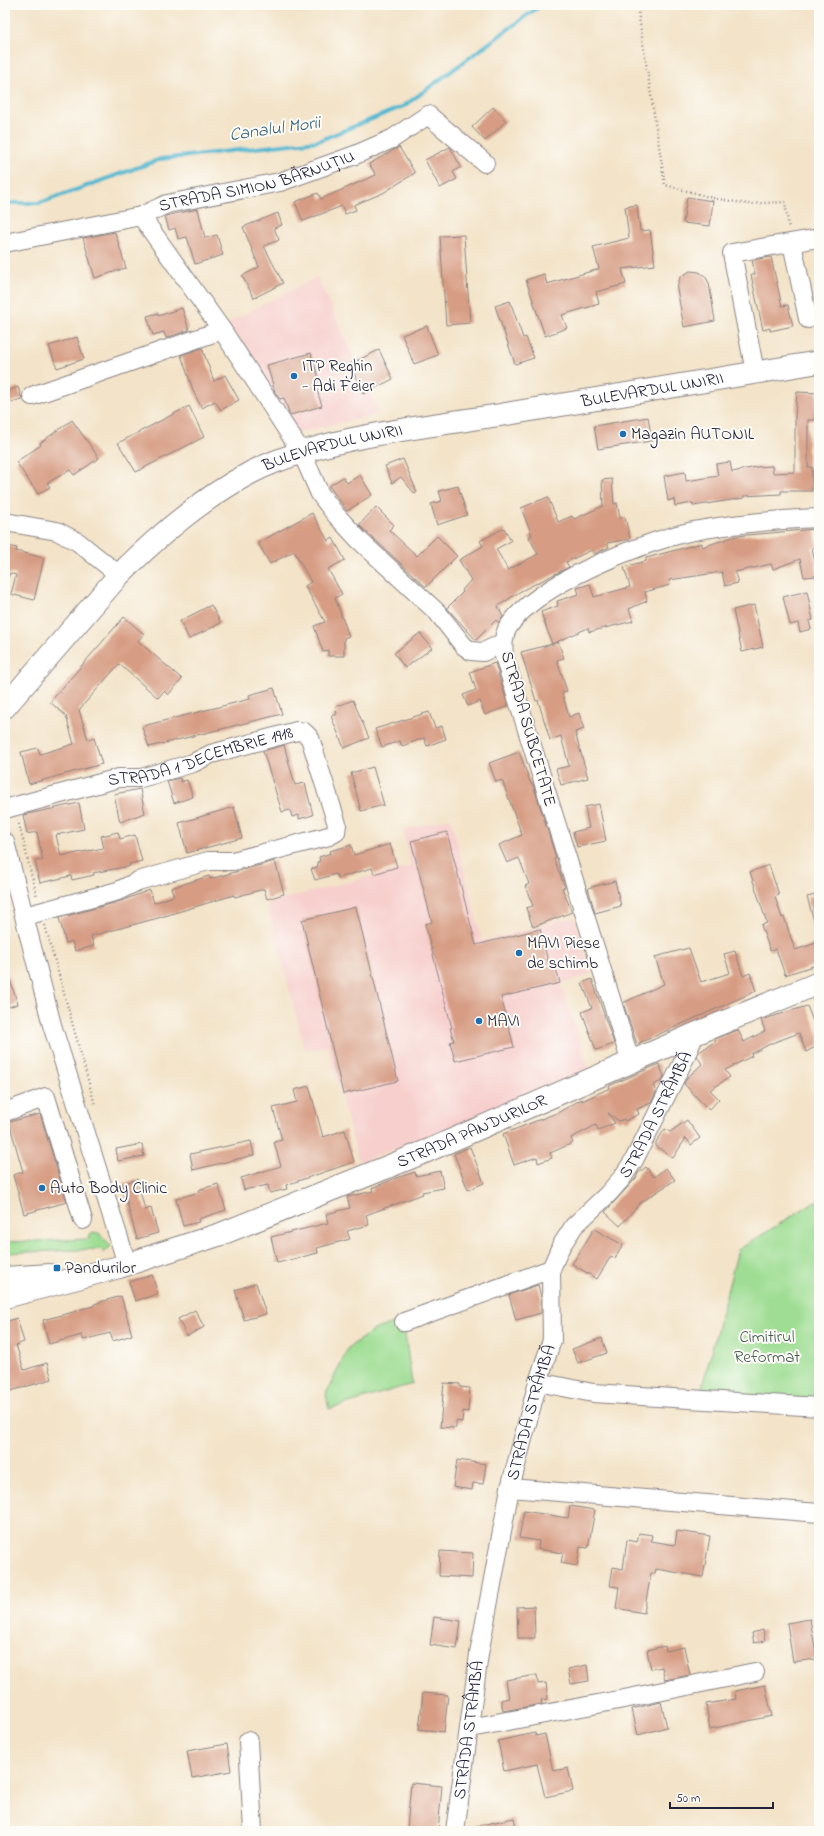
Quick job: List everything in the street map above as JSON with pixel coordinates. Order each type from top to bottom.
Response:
[{"type":"main road","name":"BULEVARDUL UNIRII","points":[[5,707],[119,575],[167,530],[198,505],[253,472],[302,453],[391,432],[819,362]]},
{"type":"main road","name":"STRADA PANDURILOR","points":[[5,1298],[123,1266],[228,1231],[427,1151],[695,1034],[819,983]]},
{"type":"main road","name":"STRADA PANDURILOR","points":[[5,1278],[45,1276],[123,1266]]},
{"type":"street","name":"STRADA SIMION BĂRNUȚIU","points":[[5,243],[141,216],[167,204],[280,182],[354,155],[392,139],[428,115],[485,163]]},
{"type":"street","points":[[141,216],[222,330],[302,453],[320,494],[336,515],[359,540],[438,612],[464,646],[471,651],[483,652],[503,643]]},
{"type":"street","points":[[755,372],[732,253],[819,238]]},
{"type":"street","points":[[792,243],[808,319]]},
{"type":"street","points":[[32,396],[222,330]]},
{"type":"street","name":"STRADA SUBCETATE","points":[[631,1063],[504,656],[503,643],[507,630],[519,613],[538,598],[560,584],[628,551],[689,532],[768,521],[819,518]]},
{"type":"street","points":[[5,522],[57,531],[78,542],[119,575]]},
{"type":"street","name":"STRADA 1 DECEMBRIE 1918","points":[[10,807],[119,778],[141,778],[193,763],[211,754],[297,731],[304,732],[310,738],[337,824],[336,832],[329,836],[233,861],[208,861],[138,882],[118,891],[33,914]]},
{"type":"street","points":[[5,842],[33,914],[52,1024],[123,1266]]},
{"type":"street","name":"STRADA STRÂMBĂ","points":[[455,1831],[479,1654],[510,1488],[538,1382],[552,1340],[551,1269],[561,1246],[574,1226],[608,1194],[622,1178],[634,1160],[684,1060],[695,1034]]},
{"type":"street","points":[[5,1112],[46,1097],[83,1220]]},
{"type":"street","points":[[404,1322],[551,1269]]},
{"type":"street","points":[[538,1382],[593,1393],[819,1407]]},
{"type":"street","points":[[510,1488],[819,1513]]},
{"type":"street","points":[[470,1728],[624,1699],[754,1672]]},
{"type":"street","points":[[248,1741],[253,1831]]},
{"type":"path","points":[[637,5],[665,185],[748,204],[785,202],[792,243]]},
{"type":"path","points":[[10,807],[33,914],[97,1111]]},
{"type":"shaded area","points":[[317,277],[380,414],[296,433],[227,323]]},
{"type":"shaded area","points":[[451,818],[482,941],[574,917],[591,974],[561,984],[589,1069],[490,1112],[359,1163],[328,1046],[305,1050],[267,903],[411,866],[403,830]]},
{"type":"green space","name":"Cimitirul Reformat","points":[[819,1201],[819,1403],[700,1395],[738,1250],[814,1202]]},
{"type":"green space","points":[[99,1233],[111,1246],[104,1253],[100,1249],[5,1253],[5,1237],[7,1242],[89,1239],[89,1234]]},
{"type":"green space","points":[[403,1319],[412,1384],[329,1409],[326,1394],[348,1348],[374,1330]]},
{"type":"building","points":[[493,107],[506,121],[485,141],[472,127]]},
{"type":"building","points":[[399,147],[415,173],[383,193],[354,205],[356,210],[345,214],[342,206],[303,221],[295,202],[318,193],[321,199],[376,175],[369,164]]},
{"type":"building","points":[[450,147],[461,167],[453,172],[457,179],[440,188],[425,160]]},
{"type":"building","points":[[687,197],[713,201],[710,226],[683,223]]},
{"type":"building","points":[[637,205],[640,231],[650,230],[655,265],[622,269],[626,284],[596,292],[599,304],[562,315],[567,328],[545,336],[526,280],[544,274],[547,284],[599,269],[593,247],[629,238],[625,207]]},
{"type":"building","points":[[198,209],[205,238],[217,235],[223,255],[195,264],[187,237],[178,239],[175,228],[169,230],[165,216]]},
{"type":"building","points":[[278,213],[282,225],[274,228],[279,240],[264,246],[283,283],[254,298],[242,276],[259,267],[243,227]]},
{"type":"building","points":[[115,232],[126,268],[95,278],[83,238]]},
{"type":"building","points":[[464,235],[470,323],[446,325],[440,236]]},
{"type":"building","points":[[771,257],[782,306],[788,305],[793,326],[770,331],[770,328],[763,330],[751,275],[755,274],[752,260]]},
{"type":"building","points":[[690,271],[699,272],[705,276],[709,283],[715,321],[684,327],[677,289],[680,277]]},
{"type":"building","points":[[510,301],[523,338],[526,337],[534,358],[515,364],[495,306]]},
{"type":"building","points":[[182,308],[189,330],[166,338],[164,332],[153,335],[147,316],[158,313],[158,316]]},
{"type":"building","points":[[427,326],[438,355],[414,364],[402,335]]},
{"type":"building","points":[[77,337],[84,359],[57,368],[49,346]]},
{"type":"building","points":[[202,348],[214,381],[225,375],[239,400],[221,410],[215,401],[202,408],[194,393],[181,355]]},
{"type":"building","points":[[379,350],[393,379],[363,394],[350,364]]},
{"type":"building","name":"ITP Reghin - Adi Feier","points":[[311,353],[321,386],[316,387],[322,406],[290,415],[284,398],[280,399],[275,392],[267,365]]},
{"type":"building","points":[[18,387],[22,399],[5,404],[5,392]]},
{"type":"building","points":[[797,392],[817,393],[815,420],[808,420],[808,467],[812,467],[812,491],[781,491],[781,494],[744,496],[744,498],[693,506],[693,503],[675,506],[674,499],[668,501],[664,476],[685,472],[686,481],[718,476],[716,464],[730,462],[732,472],[756,467],[772,466],[773,473],[795,472],[795,418]]},
{"type":"building","points":[[189,406],[204,437],[136,472],[118,443]]},
{"type":"building","name":"Magazin AUTONIL","points":[[648,417],[652,441],[598,449],[594,426]]},
{"type":"building","points":[[72,420],[99,458],[74,475],[70,470],[47,483],[50,487],[38,494],[16,462],[41,445],[40,443]]},
{"type":"building","points":[[403,459],[417,492],[414,493],[401,477],[392,483],[385,466]]},
{"type":"building","points":[[360,475],[372,495],[347,511],[329,486],[343,477],[347,483]]},
{"type":"building","points":[[612,479],[614,504],[617,503],[620,518],[625,517],[630,539],[607,543],[609,547],[594,554],[592,550],[566,562],[569,567],[521,591],[498,606],[503,617],[499,623],[496,620],[476,640],[447,608],[463,592],[462,590],[471,580],[459,560],[483,546],[480,541],[504,528],[511,541],[496,549],[508,570],[538,554],[529,537],[532,535],[521,508],[548,497],[558,522],[572,516],[574,519],[603,506],[602,480]]},
{"type":"building","points":[[458,486],[467,515],[437,525],[431,504],[442,501],[439,491]]},
{"type":"building","points":[[376,507],[394,525],[389,530],[417,556],[437,536],[457,556],[426,587],[359,525]]},
{"type":"building","points":[[312,513],[328,541],[333,538],[345,560],[328,569],[342,594],[335,598],[349,636],[344,638],[344,656],[328,656],[328,650],[323,652],[314,626],[325,622],[305,586],[311,582],[294,551],[270,564],[258,543]]},
{"type":"building","points":[[815,529],[817,547],[812,548],[818,576],[804,577],[800,559],[773,569],[771,564],[735,572],[738,583],[725,586],[722,572],[669,580],[670,585],[645,592],[647,601],[629,609],[633,621],[589,632],[588,628],[552,644],[541,612],[558,606],[557,601],[579,594],[577,588],[590,584],[594,597],[630,587],[624,567],[646,561],[646,558],[702,543],[702,547],[736,536]]},
{"type":"building","points":[[5,545],[17,548],[16,551],[44,558],[34,600],[11,594],[16,575],[10,573],[8,578],[5,578]]},
{"type":"building","points":[[807,591],[813,620],[809,621],[811,629],[800,632],[798,623],[790,625],[783,597]]},
{"type":"building","points":[[211,605],[221,623],[189,639],[180,621]]},
{"type":"building","points":[[754,605],[763,647],[742,652],[733,610]]},
{"type":"building","points":[[124,617],[144,634],[138,641],[182,679],[168,695],[164,691],[158,698],[119,664],[79,710],[88,740],[94,738],[102,764],[29,784],[21,752],[38,748],[40,754],[74,744],[66,716],[50,702]]},
{"type":"building","points":[[420,633],[432,648],[405,668],[394,653]]},
{"type":"building","points":[[558,642],[564,658],[557,660],[567,691],[562,693],[569,717],[579,713],[584,729],[575,732],[588,778],[561,785],[556,769],[569,766],[561,736],[550,740],[521,652]]},
{"type":"building","points":[[495,663],[508,706],[485,715],[480,701],[468,706],[463,695],[476,690],[470,672]]},
{"type":"building","points":[[274,688],[282,714],[149,747],[142,727],[250,699],[249,695]]},
{"type":"building","points":[[353,700],[369,738],[344,748],[331,716],[337,714],[335,707]]},
{"type":"building","points":[[429,712],[435,728],[442,726],[446,739],[427,746],[424,738],[402,746],[400,741],[382,747],[375,729]]},
{"type":"building","points":[[284,745],[295,785],[305,783],[313,815],[299,819],[299,815],[292,817],[290,810],[282,812],[263,751]]},
{"type":"building","points":[[519,752],[531,784],[533,784],[556,858],[554,859],[565,887],[562,888],[572,912],[533,927],[526,908],[533,906],[525,886],[529,884],[519,858],[507,863],[499,845],[522,835],[502,780],[496,782],[489,763]]},
{"type":"building","points":[[373,767],[384,805],[361,811],[351,773]]},
{"type":"building","points":[[180,778],[181,782],[187,780],[193,797],[174,803],[167,781]]},
{"type":"building","points":[[140,789],[145,813],[120,822],[114,794]]},
{"type":"building","points":[[79,803],[84,829],[56,835],[61,856],[104,848],[101,836],[118,832],[120,839],[135,835],[142,861],[129,864],[130,866],[93,873],[94,875],[72,880],[71,876],[40,883],[35,861],[43,860],[37,832],[27,834],[23,815]]},
{"type":"building","points":[[599,804],[606,841],[577,847],[573,832],[589,828],[585,807]]},
{"type":"building","points":[[234,807],[242,838],[187,853],[179,823]]},
{"type":"building","points":[[447,832],[476,945],[540,929],[549,966],[555,965],[560,983],[501,997],[514,1047],[455,1061],[450,1042],[454,1041],[450,1028],[452,1028],[425,924],[432,922],[411,841]]},
{"type":"building","points":[[390,844],[397,867],[374,874],[372,868],[338,878],[336,874],[315,880],[311,869],[318,867],[317,862],[320,861],[319,857],[331,853],[330,851],[351,845],[354,855]]},
{"type":"building","points":[[275,861],[284,894],[267,899],[264,889],[235,897],[234,895],[91,936],[94,946],[75,951],[72,941],[66,943],[59,918],[121,901],[150,890],[154,903],[174,896],[171,888],[209,876],[210,879]]},
{"type":"building","points":[[769,865],[779,895],[775,897],[782,918],[784,917],[795,950],[819,942],[819,964],[785,975],[776,949],[770,951],[761,925],[767,923],[750,872]]},
{"type":"building","points":[[615,881],[621,906],[595,913],[588,888]]},
{"type":"building","points":[[819,894],[819,927],[816,928],[807,897]]},
{"type":"building","points":[[356,907],[398,1081],[343,1094],[302,920]]},
{"type":"building","points":[[689,948],[701,982],[730,973],[724,954],[735,951],[743,976],[750,973],[756,991],[637,1044],[623,1003],[664,984],[655,957]]},
{"type":"building","points":[[5,972],[7,972],[18,1004],[5,1008]]},
{"type":"building","points":[[592,979],[614,1044],[596,1050],[582,1012],[592,1008],[582,983]]},
{"type":"building","points":[[807,1006],[819,1036],[819,1045],[806,1052],[799,1033],[772,1043],[751,1054],[752,1056],[725,1070],[730,1077],[710,1090],[719,1099],[709,1110],[684,1084],[687,1078],[702,1064],[697,1056],[699,1052],[716,1041],[715,1039],[738,1030],[744,1042],[765,1031],[761,1020]]},
{"type":"building","points":[[659,1064],[664,1076],[662,1081],[653,1085],[656,1092],[651,1103],[637,1109],[639,1114],[625,1121],[624,1119],[619,1121],[608,1113],[615,1123],[598,1130],[596,1125],[571,1138],[573,1143],[550,1153],[552,1158],[538,1163],[537,1157],[514,1165],[503,1134],[559,1112],[582,1099],[582,1101],[610,1088],[609,1086]]},
{"type":"building","points":[[309,1086],[323,1137],[345,1130],[354,1162],[286,1185],[287,1189],[270,1193],[268,1185],[244,1190],[241,1178],[281,1166],[274,1142],[282,1140],[273,1108],[297,1102],[294,1090]]},
{"type":"building","points":[[40,1114],[67,1202],[24,1214],[13,1175],[23,1172],[9,1122]]},
{"type":"building","points":[[687,1120],[700,1138],[691,1145],[686,1138],[673,1158],[656,1146],[656,1142],[665,1129],[670,1132]]},
{"type":"building","points":[[251,1141],[254,1155],[193,1170],[190,1154]]},
{"type":"building","points":[[142,1144],[144,1156],[118,1161],[116,1149]]},
{"type":"building","points":[[470,1147],[484,1183],[468,1190],[454,1154]]},
{"type":"building","points":[[646,1167],[654,1177],[666,1168],[675,1180],[640,1203],[620,1226],[605,1212],[636,1178],[638,1173]]},
{"type":"building","points":[[440,1171],[444,1188],[422,1192],[423,1194],[366,1215],[369,1225],[347,1231],[350,1239],[317,1248],[318,1253],[277,1263],[271,1237],[328,1223],[326,1214],[350,1208],[347,1197],[373,1191],[372,1188],[415,1172],[416,1176]]},
{"type":"building","points":[[137,1179],[145,1210],[151,1208],[158,1233],[137,1239],[122,1184]]},
{"type":"building","points":[[218,1184],[226,1210],[198,1219],[199,1222],[183,1226],[176,1199]]},
{"type":"building","points":[[594,1229],[623,1245],[615,1258],[611,1256],[597,1279],[572,1264]]},
{"type":"building","points":[[152,1275],[158,1294],[135,1301],[129,1282]]},
{"type":"building","points":[[256,1283],[266,1314],[244,1320],[235,1290]]},
{"type":"building","points":[[538,1285],[541,1297],[541,1313],[516,1320],[509,1295]]},
{"type":"building","points":[[121,1296],[132,1335],[113,1341],[110,1333],[83,1340],[82,1335],[49,1344],[43,1320],[94,1306],[94,1304]]},
{"type":"building","points":[[195,1310],[204,1327],[187,1336],[178,1319]]},
{"type":"building","points":[[8,1318],[8,1321],[17,1318],[24,1342],[16,1345],[24,1370],[47,1363],[52,1379],[11,1391],[5,1372],[5,1319]]},
{"type":"building","points":[[602,1338],[607,1353],[578,1363],[572,1349]]},
{"type":"building","points":[[444,1383],[460,1384],[460,1387],[470,1388],[468,1412],[463,1411],[462,1422],[456,1421],[456,1428],[440,1427]]},
{"type":"building","points":[[457,1460],[486,1464],[483,1484],[473,1483],[472,1490],[453,1487]]},
{"type":"building","points":[[570,1506],[595,1510],[588,1548],[580,1547],[577,1566],[561,1563],[563,1553],[538,1549],[539,1541],[519,1538],[524,1511],[568,1518]]},
{"type":"building","points":[[677,1531],[710,1536],[703,1577],[656,1569],[655,1574],[651,1573],[644,1613],[616,1608],[619,1587],[610,1586],[613,1567],[623,1569],[627,1540],[637,1542],[639,1533],[652,1535],[651,1541],[675,1545]]},
{"type":"building","points":[[440,1551],[473,1553],[472,1578],[439,1576]]},
{"type":"building","points":[[534,1606],[535,1638],[518,1638],[517,1607]]},
{"type":"building","points":[[434,1617],[461,1621],[457,1649],[430,1645]]},
{"type":"building","points":[[810,1619],[817,1659],[793,1662],[787,1623]]},
{"type":"building","points":[[763,1630],[765,1641],[754,1643],[752,1633]]},
{"type":"building","points":[[665,1646],[666,1651],[684,1647],[690,1675],[665,1680],[662,1667],[651,1669],[647,1650]]},
{"type":"building","points":[[587,1665],[589,1681],[571,1684],[568,1669]]},
{"type":"building","points":[[537,1675],[538,1684],[546,1683],[548,1699],[541,1700],[542,1704],[503,1711],[501,1700],[509,1698],[506,1680]]},
{"type":"building","points":[[765,1685],[772,1716],[710,1729],[706,1704],[736,1699],[735,1691]]},
{"type":"building","points":[[423,1693],[448,1695],[444,1732],[419,1729]]},
{"type":"building","points":[[661,1702],[667,1727],[638,1735],[632,1709]]},
{"type":"building","points":[[535,1733],[536,1736],[545,1734],[553,1771],[568,1768],[573,1791],[545,1797],[537,1764],[504,1771],[498,1741]]},
{"type":"building","points":[[227,1744],[231,1771],[192,1778],[187,1751]]},
{"type":"building","points":[[411,1783],[442,1786],[438,1831],[407,1828]]},
{"type":"building","points":[[514,1818],[517,1831],[476,1831],[476,1826]]},
{"type":"waterway","name":"Canalul Morii","points":[[5,203],[40,203],[161,159],[318,141],[404,106],[541,5]]},
{"type":"place","name":"ITP Reghin - Adi Feier","points":[[294,376]]},
{"type":"place","name":"Magazin AUTONIL","points":[[623,434]]},
{"type":"place","name":"MAVI Piese de schimb","points":[[519,953]]},
{"type":"place","name":"MAVI","points":[[479,1021]]},
{"type":"place","name":"Auto Body Clinic","points":[[42,1188]]},
{"type":"place","name":"Pandurilor","points":[[57,1268]]}]
